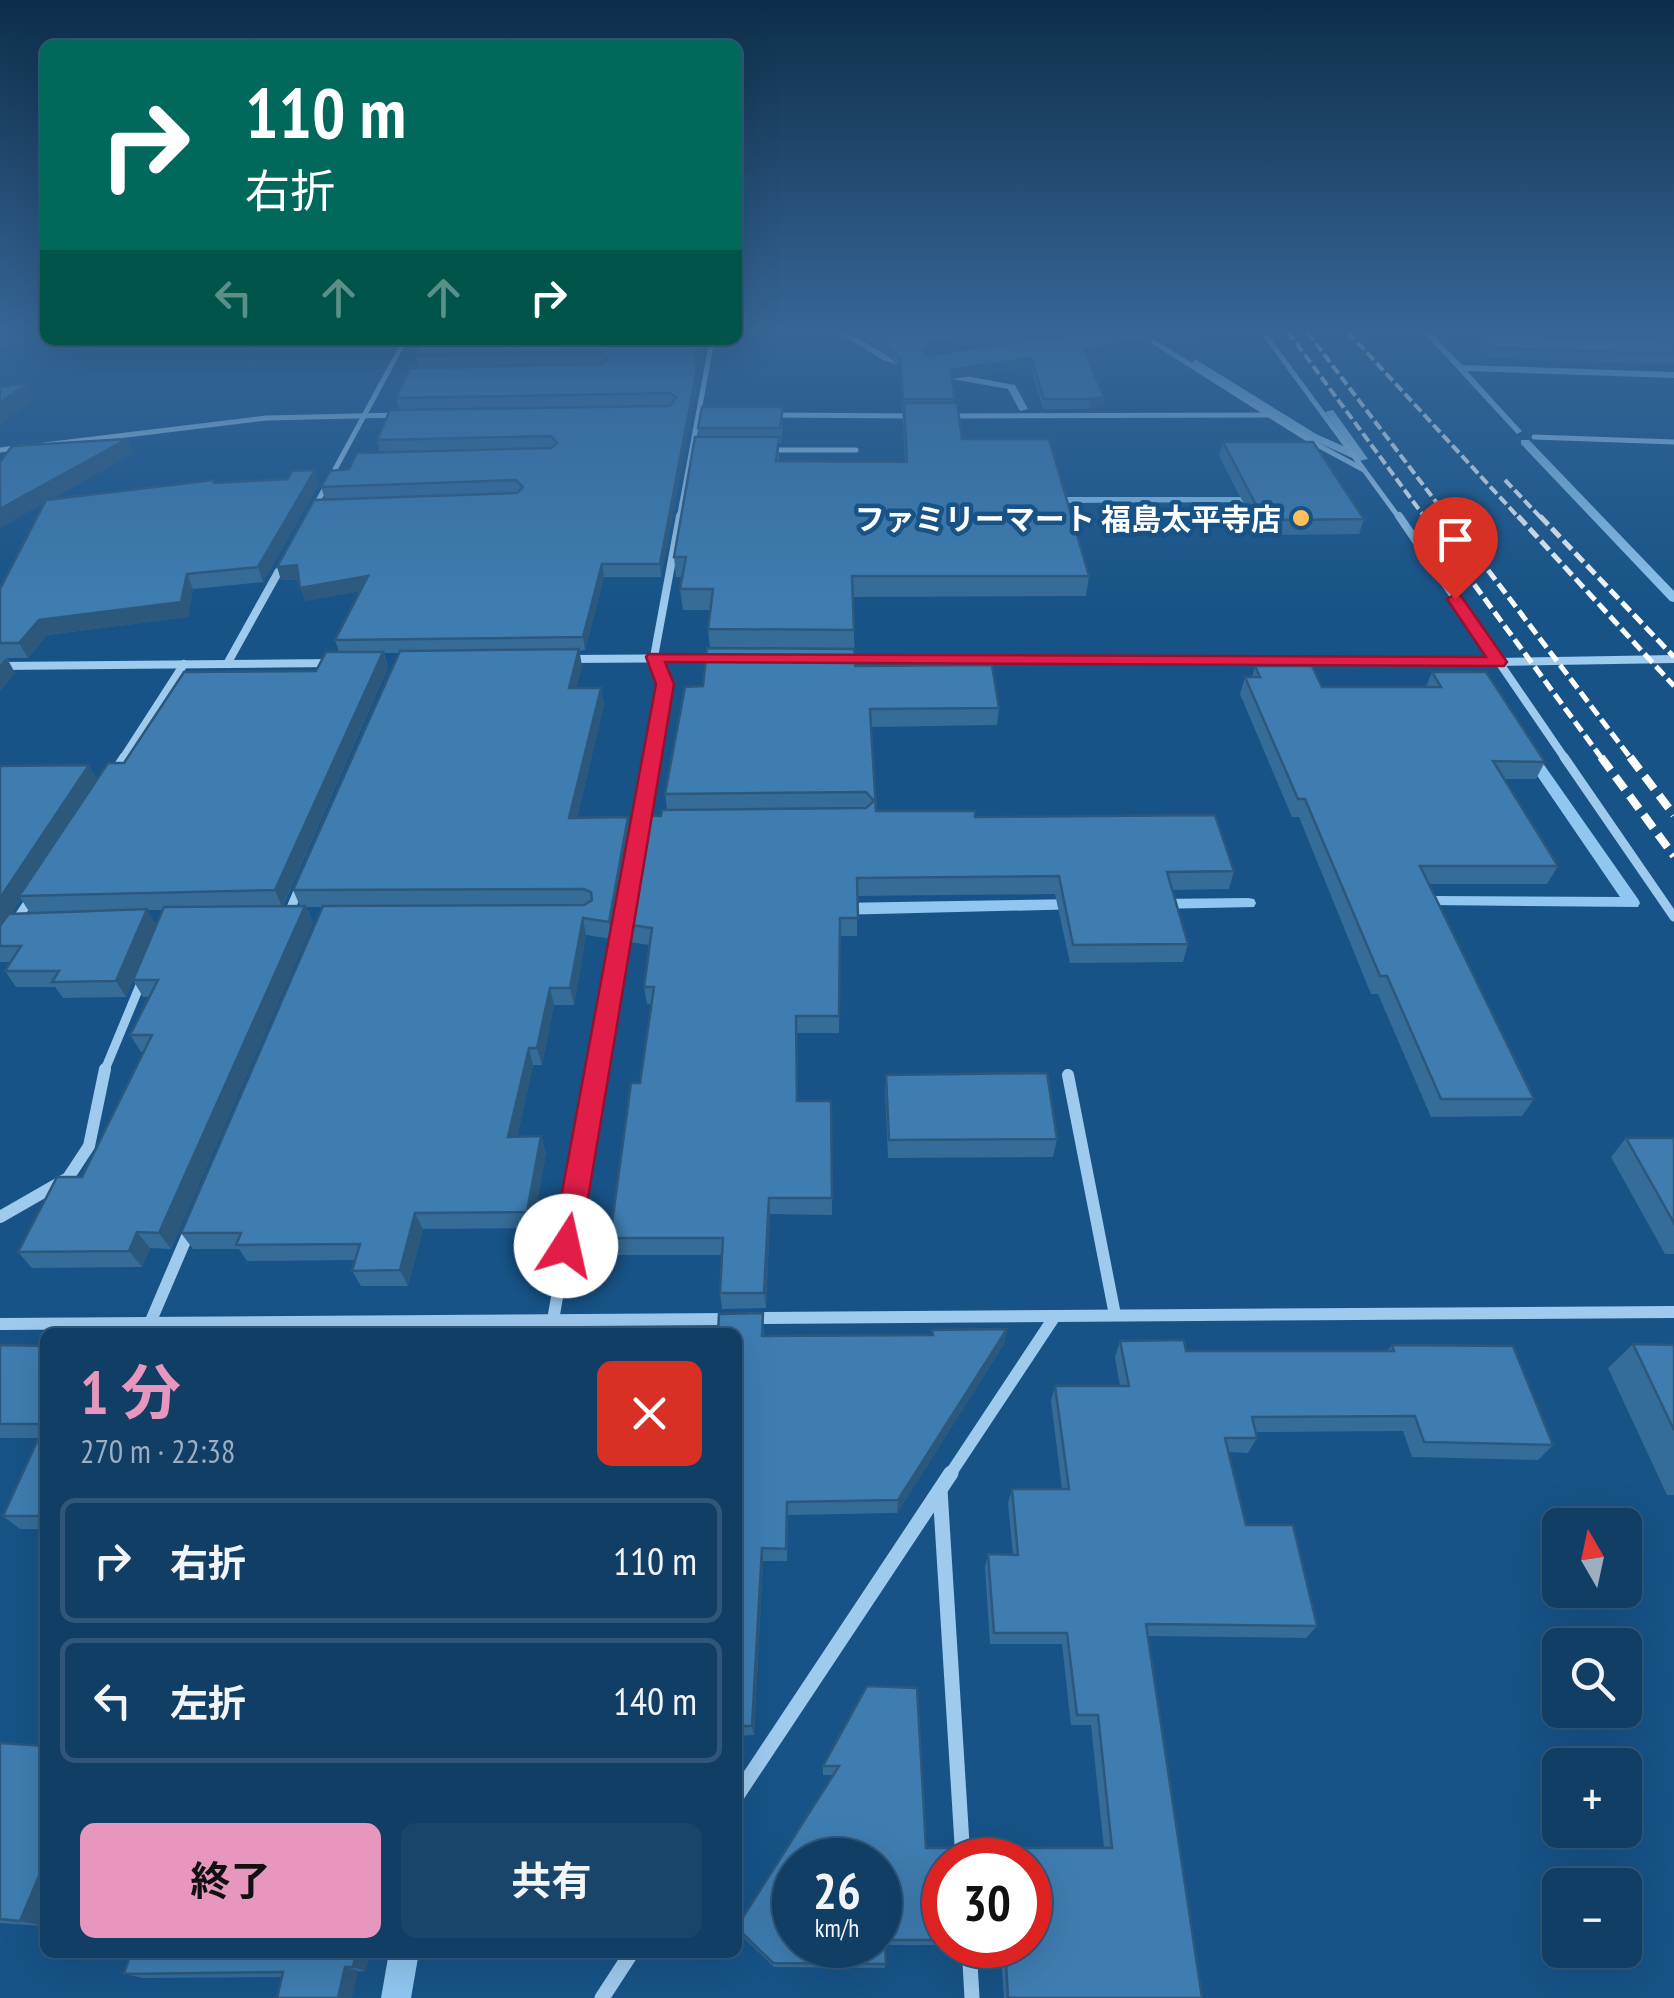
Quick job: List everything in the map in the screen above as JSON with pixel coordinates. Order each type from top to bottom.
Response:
[{"type":"street","points":[[0,450],[206,425]]},
{"type":"street","points":[[306,522],[360,425]]},
{"type":"street","points":[[552,1320],[665,684],[654,657],[696,425]]},
{"type":"street","points":[[1289,425],[1369,472]]},
{"type":"street","points":[[1334,425],[1674,917]]},
{"type":"street","points":[[1534,436],[1674,442]]},
{"type":"street","points":[[691,450],[709,450]]},
{"type":"street","points":[[764,450],[856,450]]},
{"type":"street","points":[[342,459],[361,458]]},
{"type":"street","points":[[315,506],[334,505]]},
{"type":"street","points":[[227,664],[289,553]]},
{"type":"street","points":[[556,659],[733,658]]},
{"type":"street","points":[[831,658],[1498,662],[1674,659]]},
{"type":"street","points":[[0,666],[342,663]]},
{"type":"street","points":[[110,777],[184,664]]},
{"type":"street","points":[[641,820],[660,820]]},
{"type":"street","points":[[288,915],[303,881]]},
{"type":"street","points":[[0,945],[36,890]]},
{"type":"street","points":[[268,915],[306,915]]},
{"type":"street","points":[[15,922],[34,922]]},
{"type":"street","points":[[0,1217],[68,1178],[89,1146],[99,1083],[148,966]]},
{"type":"street","points":[[1068,1075],[1115,1315]]},
{"type":"street","points":[[150,1323],[197,1214]]},
{"type":"street","points":[[0,1324],[328,1327],[552,1320],[1674,1312]]},
{"type":"street","points":[[742,1788],[1055,1316]]},
{"type":"street","points":[[940,1490],[962,1838]]},
{"type":"street","points":[[602,1998],[628,1958]]},
{"type":"street","points":[[970,1968],[972,1998]]},
{"type":"building","points":[[383,425],[686,425],[660,564],[602,564],[583,637],[335,640],[368,576],[300,588],[297,565],[277,567],[314,500],[517,493],[523,487],[516,480],[321,487],[330,471],[349,469],[357,453],[551,448],[557,443],[551,436],[377,440]]},
{"type":"building","points":[[699,425],[780,425],[780,428]]},
{"type":"building","points":[[905,425],[960,425],[962,439],[1049,439],[1089,576],[852,576],[854,630],[708,629],[713,589],[680,589],[686,557],[674,557],[695,437],[779,437],[776,461],[907,462]]},
{"type":"building","points":[[127,439],[0,509],[0,462],[12,446]]},
{"type":"building","points":[[1223,442],[1313,442],[1364,519],[1264,520]]},
{"type":"building","points":[[315,470],[258,567],[187,574],[181,602],[39,620],[19,643],[0,643],[0,589],[46,500],[214,480],[288,479],[292,471]]},
{"type":"building","points":[[707,648],[854,649],[855,666],[992,665],[999,708],[870,709],[876,811],[975,811],[975,817],[1215,815],[1234,871],[1167,872],[1188,944],[1073,945],[1059,876],[857,878],[858,918],[840,918],[839,1016],[796,1016],[797,1101],[831,1101],[832,1198],[769,1198],[764,1293],[720,1293],[723,1238],[610,1238],[631,1083],[640,1083],[654,987],[644,987],[652,928],[625,924],[644,816],[661,816],[662,810],[866,808],[874,801],[866,792],[665,794],[685,687],[703,686]]},
{"type":"building","points":[[579,649],[569,688],[601,688],[569,818],[628,817],[609,922],[583,918],[570,988],[550,988],[537,1048],[529,1048],[508,1137],[541,1136],[527,1212],[415,1213],[400,1270],[352,1271],[360,1244],[236,1245],[241,1233],[181,1233],[323,906],[584,905],[592,900],[591,892],[584,889],[293,890],[400,651]]},
{"type":"building","points":[[326,652],[383,652],[275,890],[19,896],[108,763],[124,763],[184,672],[316,671]]},
{"type":"building","points":[[1255,666],[1312,666],[1322,687],[1441,687],[1432,672],[1486,672],[1545,762],[1493,761],[1558,866],[1420,866],[1534,1099],[1441,1099],[1387,976],[1380,976],[1305,799],[1298,799],[1245,677],[1260,677]]},
{"type":"building","points":[[89,765],[0,898],[0,766]]},
{"type":"building","points":[[305,906],[159,1233],[137,1232],[129,1251],[18,1252],[57,1177],[82,1177],[152,1035],[130,1035],[158,980],[133,980],[164,907]]},
{"type":"building","points":[[147,909],[116,981],[52,982],[59,971],[5,971],[21,946],[0,946],[0,926],[9,914]]},
{"type":"building","points":[[1047,1073],[1057,1139],[889,1140],[886,1075]]},
{"type":"building","points":[[1626,1138],[1674,1138],[1674,1223]]},
{"type":"building","points":[[763,1313],[762,1336],[933,1335],[932,1330],[1007,1329],[898,1500],[787,1502],[786,1549],[762,1548],[752,1726],[742,1726],[742,1328],[718,1328],[719,1314]]},
{"type":"building","points":[[1184,1340],[1186,1351],[1394,1351],[1392,1345],[1513,1346],[1553,1445],[1424,1442],[1415,1416],[1252,1417],[1257,1438],[1225,1438],[1246,1525],[1293,1525],[1317,1626],[1146,1624],[1202,1998],[1008,1998],[1006,1968],[1052,1968],[1052,1848],[1112,1848],[1098,1715],[1077,1715],[1067,1633],[994,1633],[988,1554],[1018,1555],[1012,1489],[1069,1489],[1055,1386],[1129,1386],[1120,1341]]},
{"type":"building","points":[[1633,1344],[1674,1345],[1674,1430]]},
{"type":"building","points":[[0,1345],[40,1346],[40,1424],[0,1424]]},
{"type":"building","points":[[40,1435],[40,1516],[3,1516]]},
{"type":"building","points":[[867,1686],[917,1688],[925,1838],[922,1838],[922,1940],[902,1940],[902,1838],[793,1838],[839,1766],[823,1766]]},
{"type":"building","points":[[0,1743],[40,1746],[40,1874],[20,1921],[0,1919]]},
{"type":"building","points":[[772,1871],[772,1962],[742,1933],[742,1919]]},
{"type":"building","points":[[129,1958],[355,1958],[353,1967],[345,1967],[338,1998],[277,1998],[283,1972],[124,1974]]},
{"type":"waterway","points":[[1295,425],[1363,459],[1339,425]]},
{"type":"waterway","points":[[1512,425],[1517,431]]},
{"type":"waterway","points":[[1525,442],[1674,598]]},
{"type":"waterway","points":[[1047,500],[1261,500]]},
{"type":"waterway","points":[[1436,901],[1632,903],[1528,752]]},
{"type":"waterway","points":[[1155,904],[1248,903]]},
{"type":"waterway","points":[[835,909],[1079,905]]},
{"type":"waterway","points":[[396,1998],[403,1958]]},
{"type":"railway","points":[[1357,425],[1426,519]]},
{"type":"railway","points":[[1378,425],[1449,519]]},
{"type":"railway","points":[[1434,425],[1520,519]]},
{"type":"railway","points":[[1505,480],[1542,519]]},
{"type":"railway","points":[[1424,516],[1603,760]]},
{"type":"railway","points":[[1447,516],[1632,760]]},
{"type":"railway","points":[[1518,516],[1674,686]]},
{"type":"railway","points":[[1540,516],[1674,657]]},
{"type":"railway","points":[[1601,757],[1674,856]]},
{"type":"railway","points":[[1630,757],[1674,815]]},
{"type":"place","name":"ファミリーマート 福島太平寺店","points":[[1301,518]]},
{"type":"route","points":[[566,1246],[665,684],[654,657],[1498,662],[1455,599]]}]
